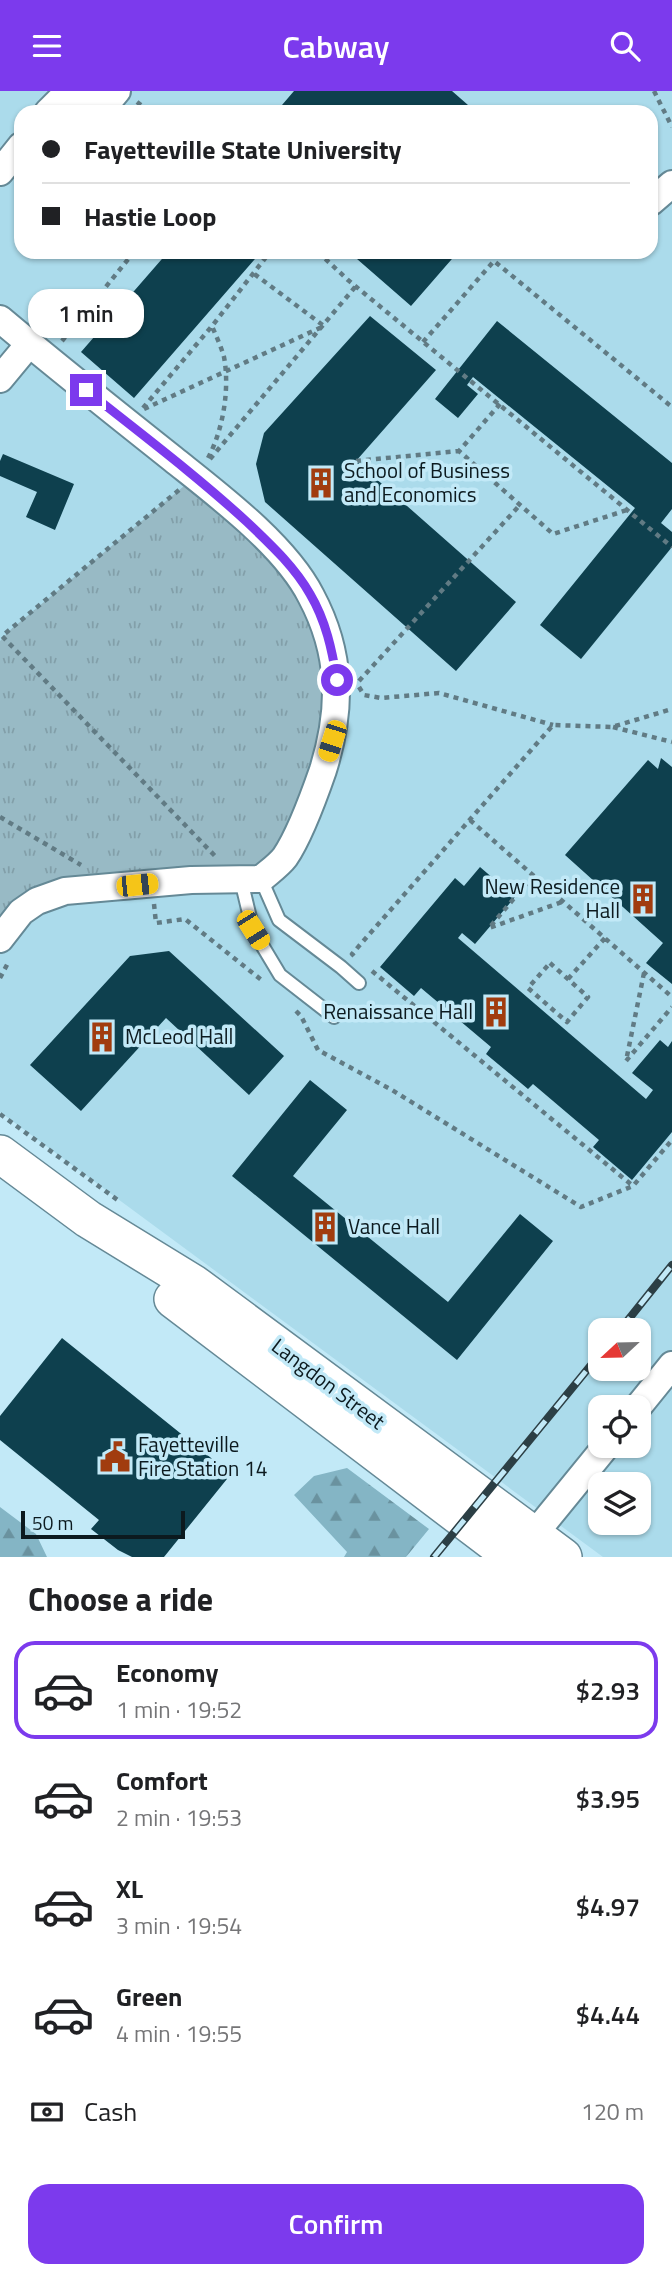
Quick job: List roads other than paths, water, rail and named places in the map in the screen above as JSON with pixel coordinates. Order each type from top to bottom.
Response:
[{"type":"street","points":[[55,105],[70,91],[85,94],[97,105]]},
{"type":"street","points":[[109,105],[125,95]]},
{"type":"street","points":[[0,172],[14,155]]},
{"type":"street","points":[[658,196],[672,184]]},
{"type":"street","points":[[0,320],[228,504],[295,570],[324,623],[337,680],[337,711],[332,741],[313,798],[284,858],[241,879],[65,891],[37,901],[21,912],[7,946]]},
{"type":"street","points":[[0,379],[29,344]]},
{"type":"street","name":"Langdon Street","points":[[0,1154],[88,1219],[194,1284],[521,1550],[563,1557]]},
{"type":"street","points":[[648,1395],[672,1365]]},
{"type":"street","points":[[521,1550],[596,1458]]},
{"type":"lane","points":[[241,879],[279,920],[359,983]]},
{"type":"lane","points":[[241,879],[253,930],[280,975],[334,1017]]},
{"type":"railway","points":[[630,1318],[672,1265]]},
{"type":"railway","points":[[434,1557],[588,1369]]},
{"type":"place","name":"School of Business and Economics","points":[[321,483]]},
{"type":"place","name":"New Residence Hall","points":[[643,899]]},
{"type":"place","name":"Renaissance Hall","points":[[496,1012]]},
{"type":"place","name":"McLeod Hall","points":[[102,1037]]},
{"type":"place","name":"Vance Hall","points":[[325,1227]]},
{"type":"place","name":"Fayetteville Fire Station 14","points":[[115,1457]]}]
